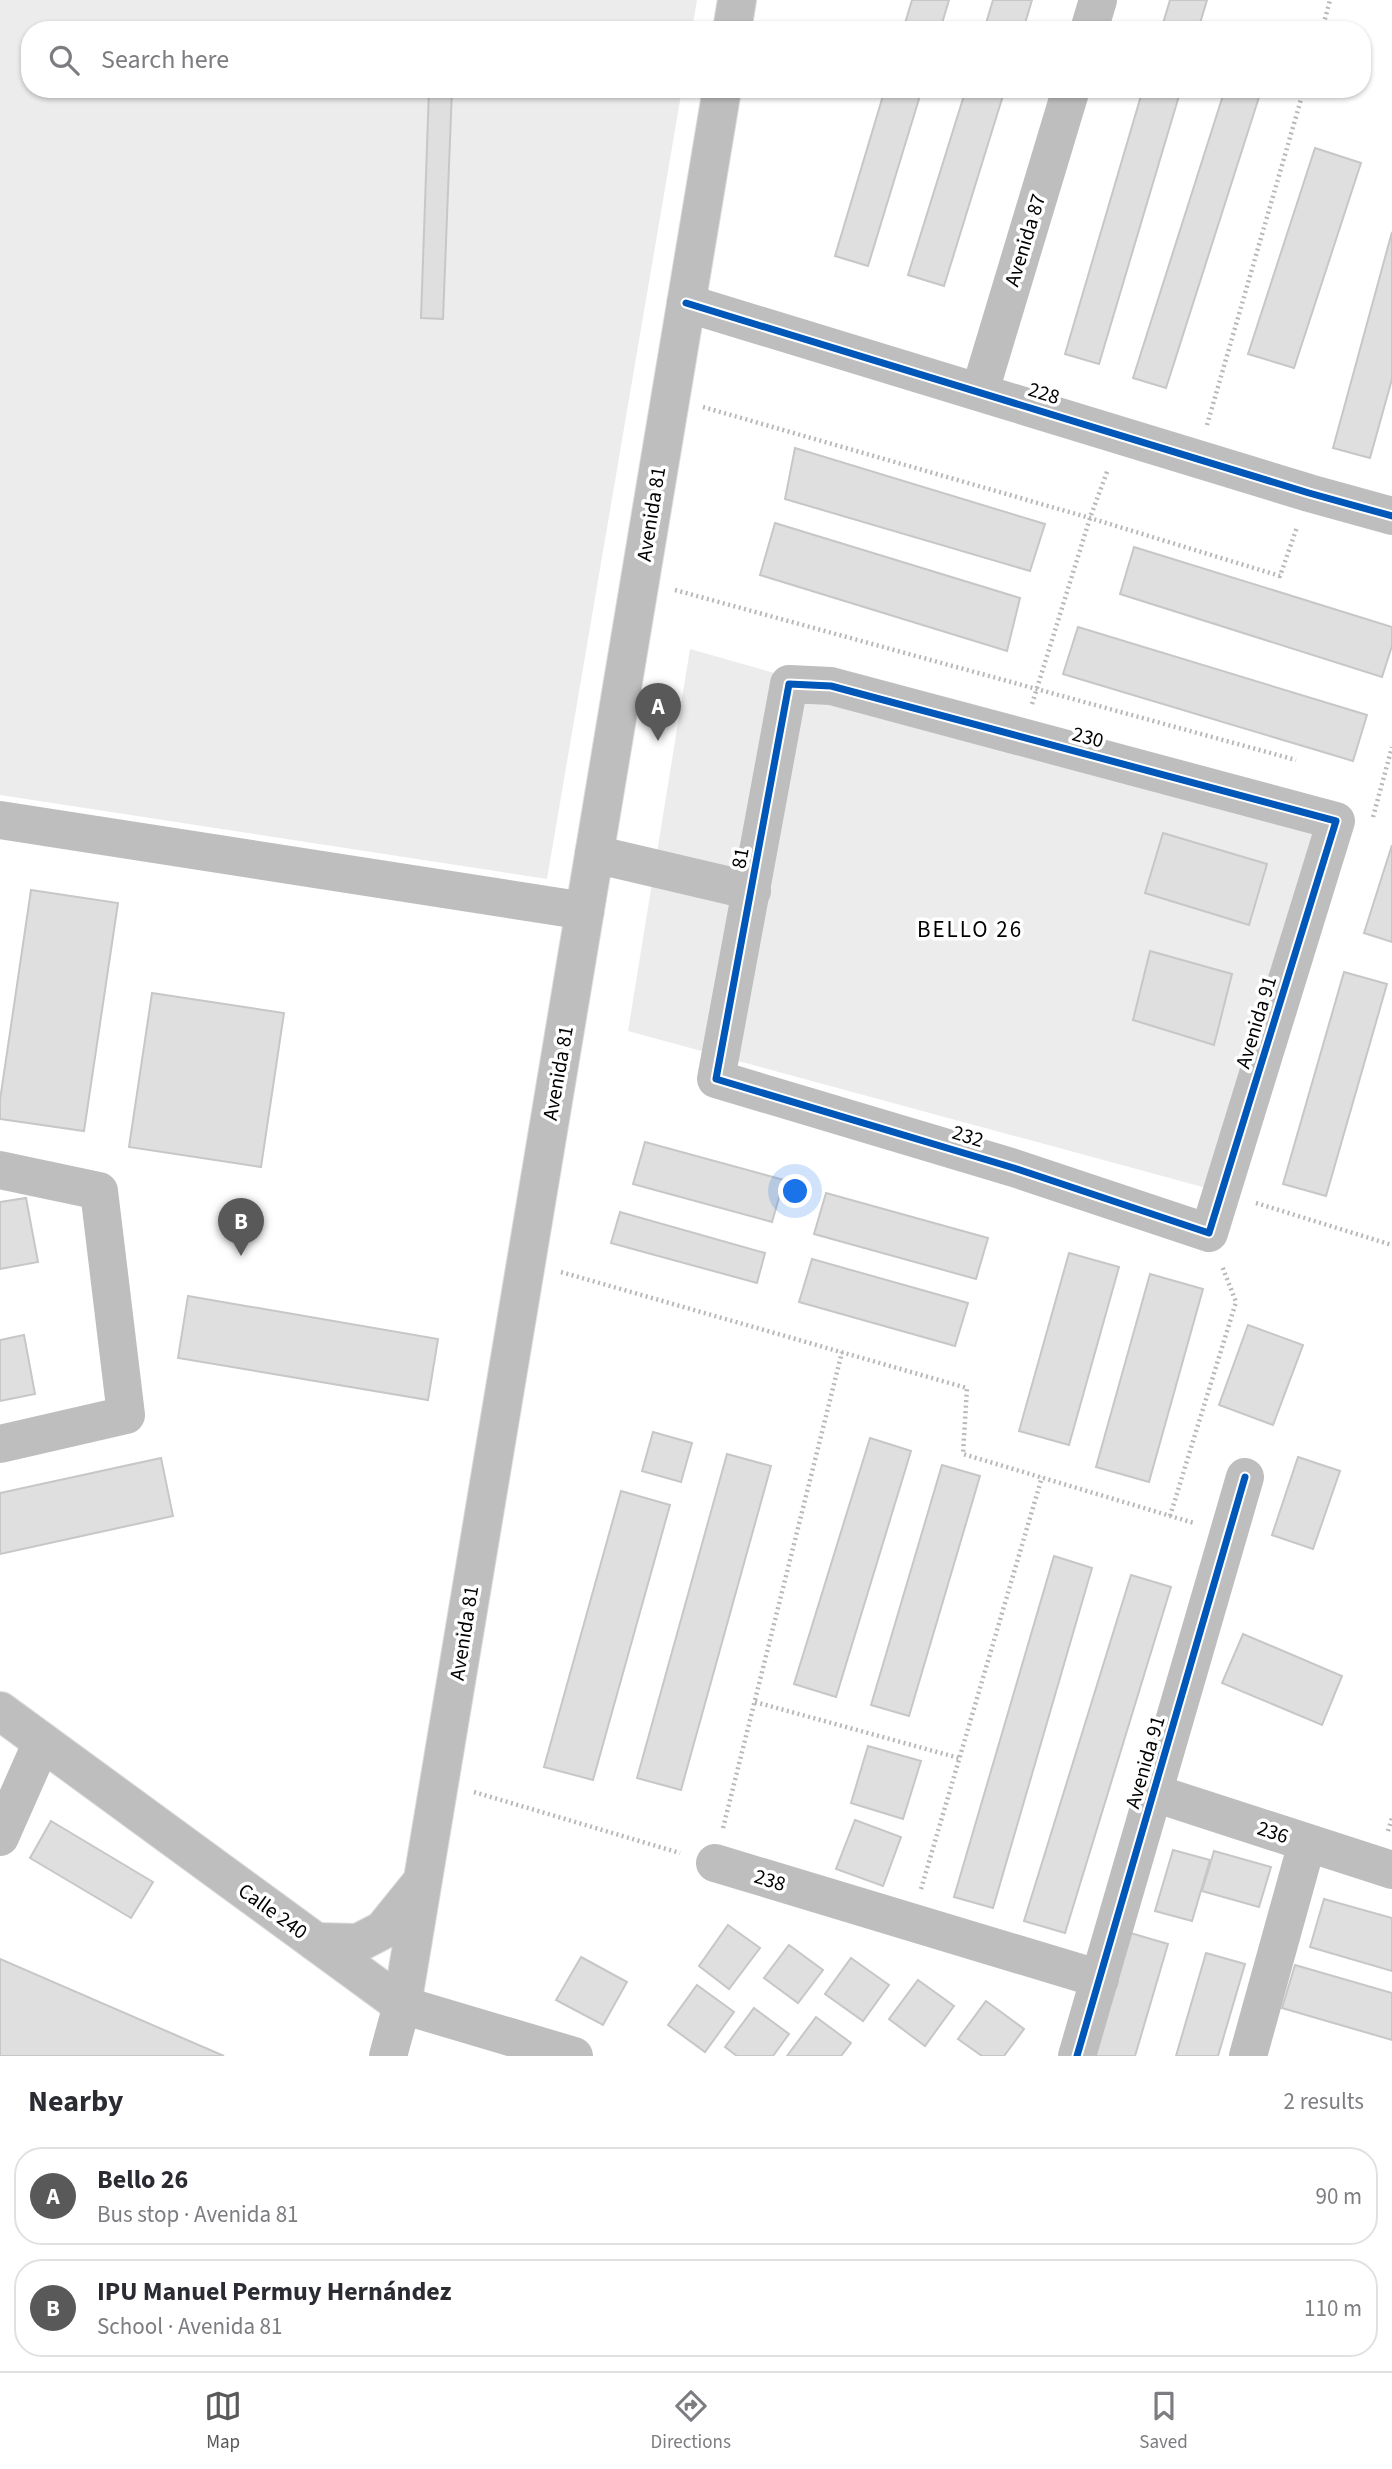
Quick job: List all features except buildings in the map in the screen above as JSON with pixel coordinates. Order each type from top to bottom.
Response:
[{"type":"street","points":[[734,21],[737,0]]},
{"type":"street","points":[[1092,21],[1098,0]]},
{"type":"street","name":"Avenida 81","points":[[388,2056],[402,2005],[721,98]]},
{"type":"street","name":"Avenida 87","points":[[980,391],[1068,98]]},
{"type":"street","name":"228","points":[[687,303],[1309,494],[1392,516]]},
{"type":"street","name":"81","points":[[716,1079],[789,684],[831,686]]},
{"type":"street","name":"230","points":[[831,686],[1336,821]]},
{"type":"street","points":[[0,820],[585,911]]},
{"type":"street","name":"Avenida 91","points":[[1209,1233],[1336,821]]},
{"type":"street","points":[[594,854],[752,891]]},
{"type":"street","name":"232","points":[[716,1079],[1014,1168],[1209,1233]]},
{"type":"street","points":[[0,1170],[99,1191],[126,1415],[0,1444]]},
{"type":"street","name":"Avenida 91","points":[[1077,2056],[1245,1477]]},
{"type":"street","name":"Calle 240","points":[[0,1711],[402,2005],[574,2056]]},
{"type":"street","points":[[0,1836],[42,1742]]},
{"type":"street","name":"236","points":[[1154,1793],[1392,1870]]},
{"type":"street","points":[[1248,2056],[1307,1843]]},
{"type":"street","name":"238","points":[[715,1863],[1100,1979]]},
{"type":"street","points":[[316,1942],[358,1943],[383,1930],[423,1881]]},
{"type":"path","points":[[1324,21],[1330,0]]},
{"type":"path","points":[[1198,459],[1301,98]]},
{"type":"path","points":[[671,398],[1090,518],[1280,576],[1309,494]]},
{"type":"path","points":[[1022,737],[1090,518],[1120,435]]},
{"type":"path","points":[[640,580],[1296,760]]},
{"type":"path","points":[[1336,821],[1369,829],[1392,747]]},
{"type":"path","points":[[1221,1192],[1392,1245]]},
{"type":"path","points":[[1170,1516],[1236,1302],[1209,1233]]},
{"type":"path","points":[[526,1262],[967,1388],[963,1454],[1229,1533]]},
{"type":"path","points":[[439,1782],[715,1863],[842,1352]]},
{"type":"path","points":[[911,1922],[1042,1477]]},
{"type":"path","points":[[755,1702],[959,1758]]},
{"type":"shaded area","points":[[0,0],[697,0],[694,21],[21,21],[21,98],[680,98],[547,879],[0,795]]},
{"type":"shaded area","points":[[690,649],[1321,829],[1221,1192],[628,1031]]},
{"type":"cycle path","points":[[686,303],[1392,516]]},
{"type":"cycle path","points":[[789,684],[831,686],[1336,821],[1209,1233],[1014,1168],[716,1079],[789,684]]},
{"type":"cycle path","points":[[1077,2056],[1245,1477]]},
{"type":"place","name":"Bello 26","points":[[658,741]]},
{"type":"place","name":"IPU Manuel Permuy Hernández","points":[[241,1256]]},
{"type":"district","name":"BELLO 26","points":[[970,929]]}]
